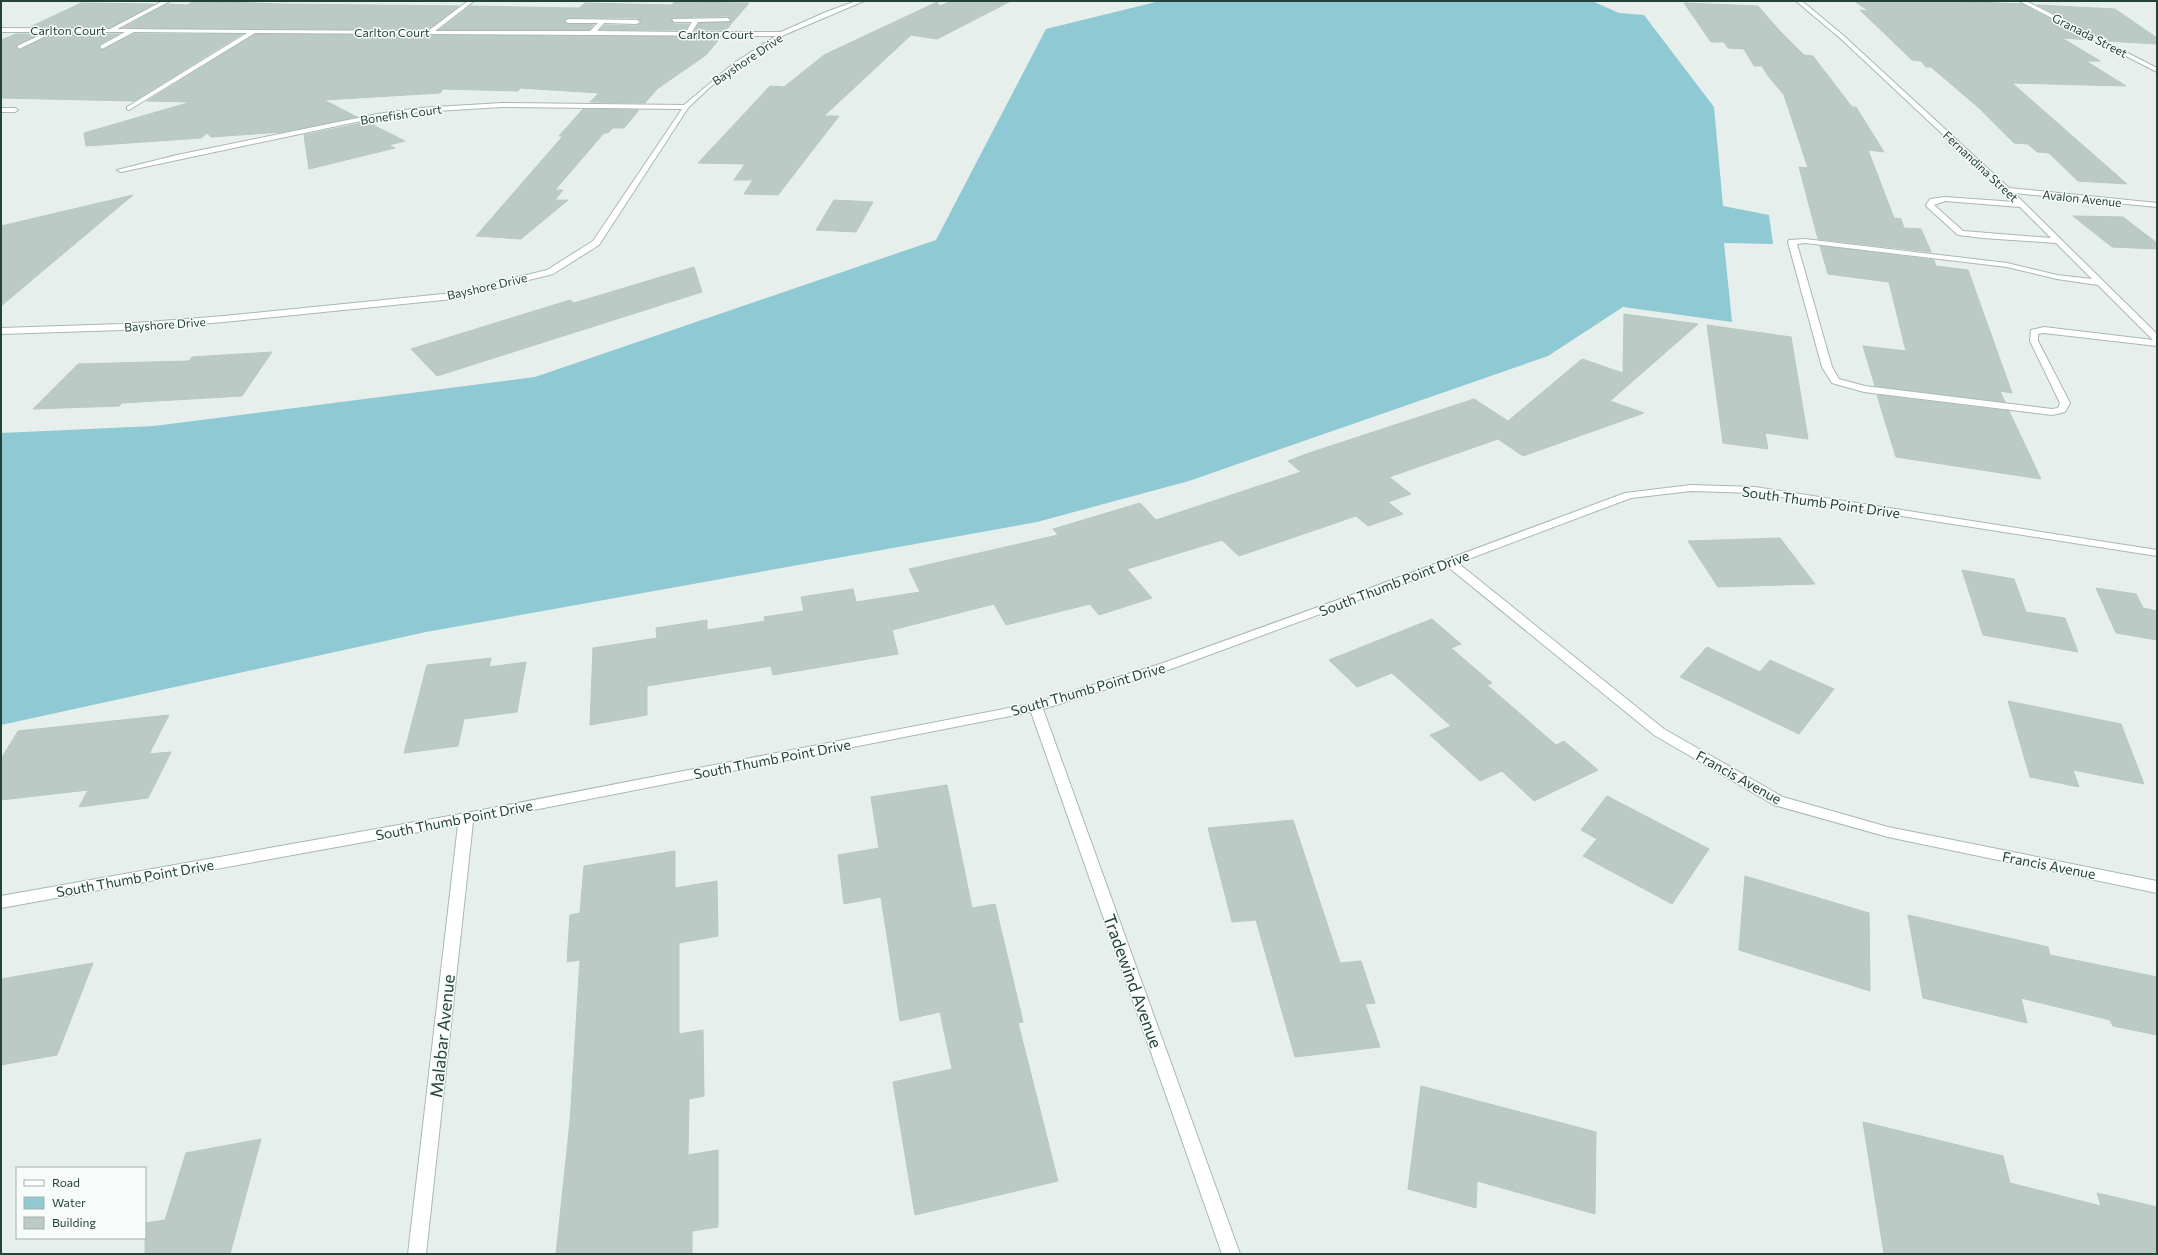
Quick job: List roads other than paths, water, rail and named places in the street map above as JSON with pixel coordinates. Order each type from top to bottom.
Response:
[{"type":"street","points":[[112,30],[167,1]]},
{"type":"street","points":[[430,32],[470,1]]},
{"type":"street","name":"Bayshore Drive","points":[[1,331],[122,327],[224,319],[453,296],[550,272],[596,243],[686,107],[707,87],[736,64],[782,34],[828,13],[861,1]]},
{"type":"street","name":"Fernandina Street","points":[[1799,1],[1842,37],[2007,190],[2157,339]]},
{"type":"street","name":"Granada Street","points":[[2022,1],[2157,70]]},
{"type":"street","points":[[674,20],[728,20]]},
{"type":"street","points":[[688,34],[696,20]]},
{"type":"street","points":[[568,21],[637,22]]},
{"type":"street","points":[[592,33],[603,21]]},
{"type":"street","name":"Carlton Court","points":[[1,30],[782,34]]},
{"type":"street","points":[[19,47],[54,30]]},
{"type":"street","points":[[102,47],[133,30]]},
{"type":"street","points":[[129,108],[254,31]]},
{"type":"street","name":"Bonefish Court","points":[[121,170],[153,161],[248,144],[344,122],[398,112],[491,106],[686,107]]},
{"type":"street","points":[[1,110],[15,110]]},
{"type":"street","name":"Avalon Avenue","points":[[2007,190],[2157,205]]},
{"type":"street","points":[[2022,205],[1945,199],[1933,201],[1930,205],[1961,233],[2058,241]]},
{"type":"street","points":[[2101,283],[2057,277],[2007,265],[1963,259],[1805,241],[1792,242],[1827,367],[1835,381],[1872,390],[2052,412],[2062,410],[2065,403],[2034,341],[2034,332],[2044,330],[2157,343]]},
{"type":"street","name":"South Thumb Point Drive","points":[[1,902],[466,818],[1036,707],[1167,666],[1629,496],[1691,488],[1755,490],[2157,553]]},
{"type":"street","name":"Francis Avenue","points":[[1449,562],[1659,732],[1779,801],[1888,832],[2157,887]]},
{"type":"street","name":"Tradewind Avenue","points":[[1036,707],[1231,1254]]},
{"type":"street","name":"Malabar Avenue","points":[[417,1254],[466,818]]},
{"type":"water","points":[[1160,1],[1592,1],[1619,13],[1644,15],[1714,107],[1723,206],[1769,215],[1773,244],[1724,243],[1732,322],[1623,307],[1548,356],[1189,481],[1037,522],[426,632],[1,725],[1,433],[154,426],[535,377],[936,240],[1046,29]]}]
